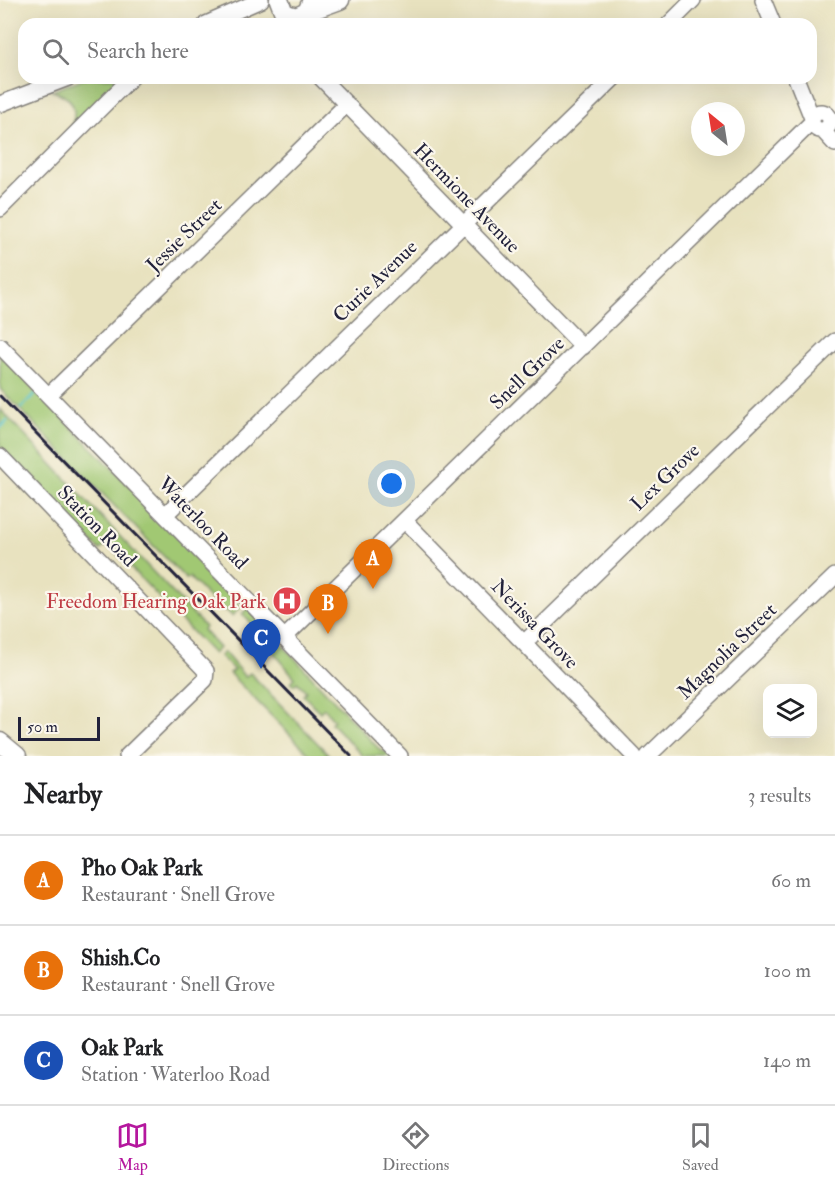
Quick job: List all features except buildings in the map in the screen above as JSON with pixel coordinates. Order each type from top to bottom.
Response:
[{"type":"main road","points":[[291,12],[340,0]]},
{"type":"main road","points":[[0,742],[17,756]]},
{"type":"street","points":[[675,18],[693,0]]},
{"type":"street","points":[[763,0],[770,18]]},
{"type":"street","points":[[220,18],[255,3],[291,12]]},
{"type":"street","points":[[0,104],[52,84]]},
{"type":"street","points":[[0,209],[125,84]]},
{"type":"street","name":"Hermione Avenue","points":[[327,84],[583,347]]},
{"type":"street","name":"Curie Avenue","points":[[165,515],[608,84]]},
{"type":"street","points":[[798,84],[802,93],[825,121],[835,144]]},
{"type":"street","name":"Jessie Street","points":[[49,395],[347,104]]},
{"type":"street","name":"Snell Grove","points":[[284,638],[799,136],[825,121]]},
{"type":"street","name":"Lex Grove","points":[[524,643],[835,341]]},
{"type":"street","name":"Waterloo Road","points":[[0,346],[400,756]]},
{"type":"street","name":"Station Road","points":[[0,456],[206,672],[205,680],[127,756]]},
{"type":"street","name":"Nerissa Grove","points":[[405,521],[634,756]]},
{"type":"street","name":"Magnolia Street","points":[[648,756],[835,576]]},
{"type":"green space","points":[[69,84],[116,84],[71,130],[74,116],[73,105],[66,97],[52,91]]},
{"type":"green space","points":[[0,354],[166,523],[241,607],[232,616],[225,609],[222,611],[189,577],[186,579],[0,389]]},
{"type":"green space","points":[[0,409],[205,627],[203,630],[219,648],[213,654],[108,544],[100,550],[0,448]]},
{"type":"green space","points":[[248,608],[381,751],[388,752],[392,756],[363,756],[331,723],[334,720],[324,708],[320,712],[303,695],[306,691],[297,682],[294,685],[291,682],[295,678],[263,639],[265,637],[242,614]]},
{"type":"green space","points":[[224,652],[245,677],[250,673],[330,756],[311,756],[229,673],[234,670],[220,656]]},
{"type":"waterway","points":[[21,408],[35,394]]},
{"type":"waterway","points":[[0,428],[7,421]]},
{"type":"railway","points":[[0,396],[351,756]]},
{"type":"place","name":"Pho Oak Park","points":[[373,589]]},
{"type":"place","name":"Freedom Hearing Oak Park","points":[[287,601]]},
{"type":"place","name":"Shish.Co","points":[[328,634]]},
{"type":"place","name":"Oak Park","points":[[261,669]]}]
